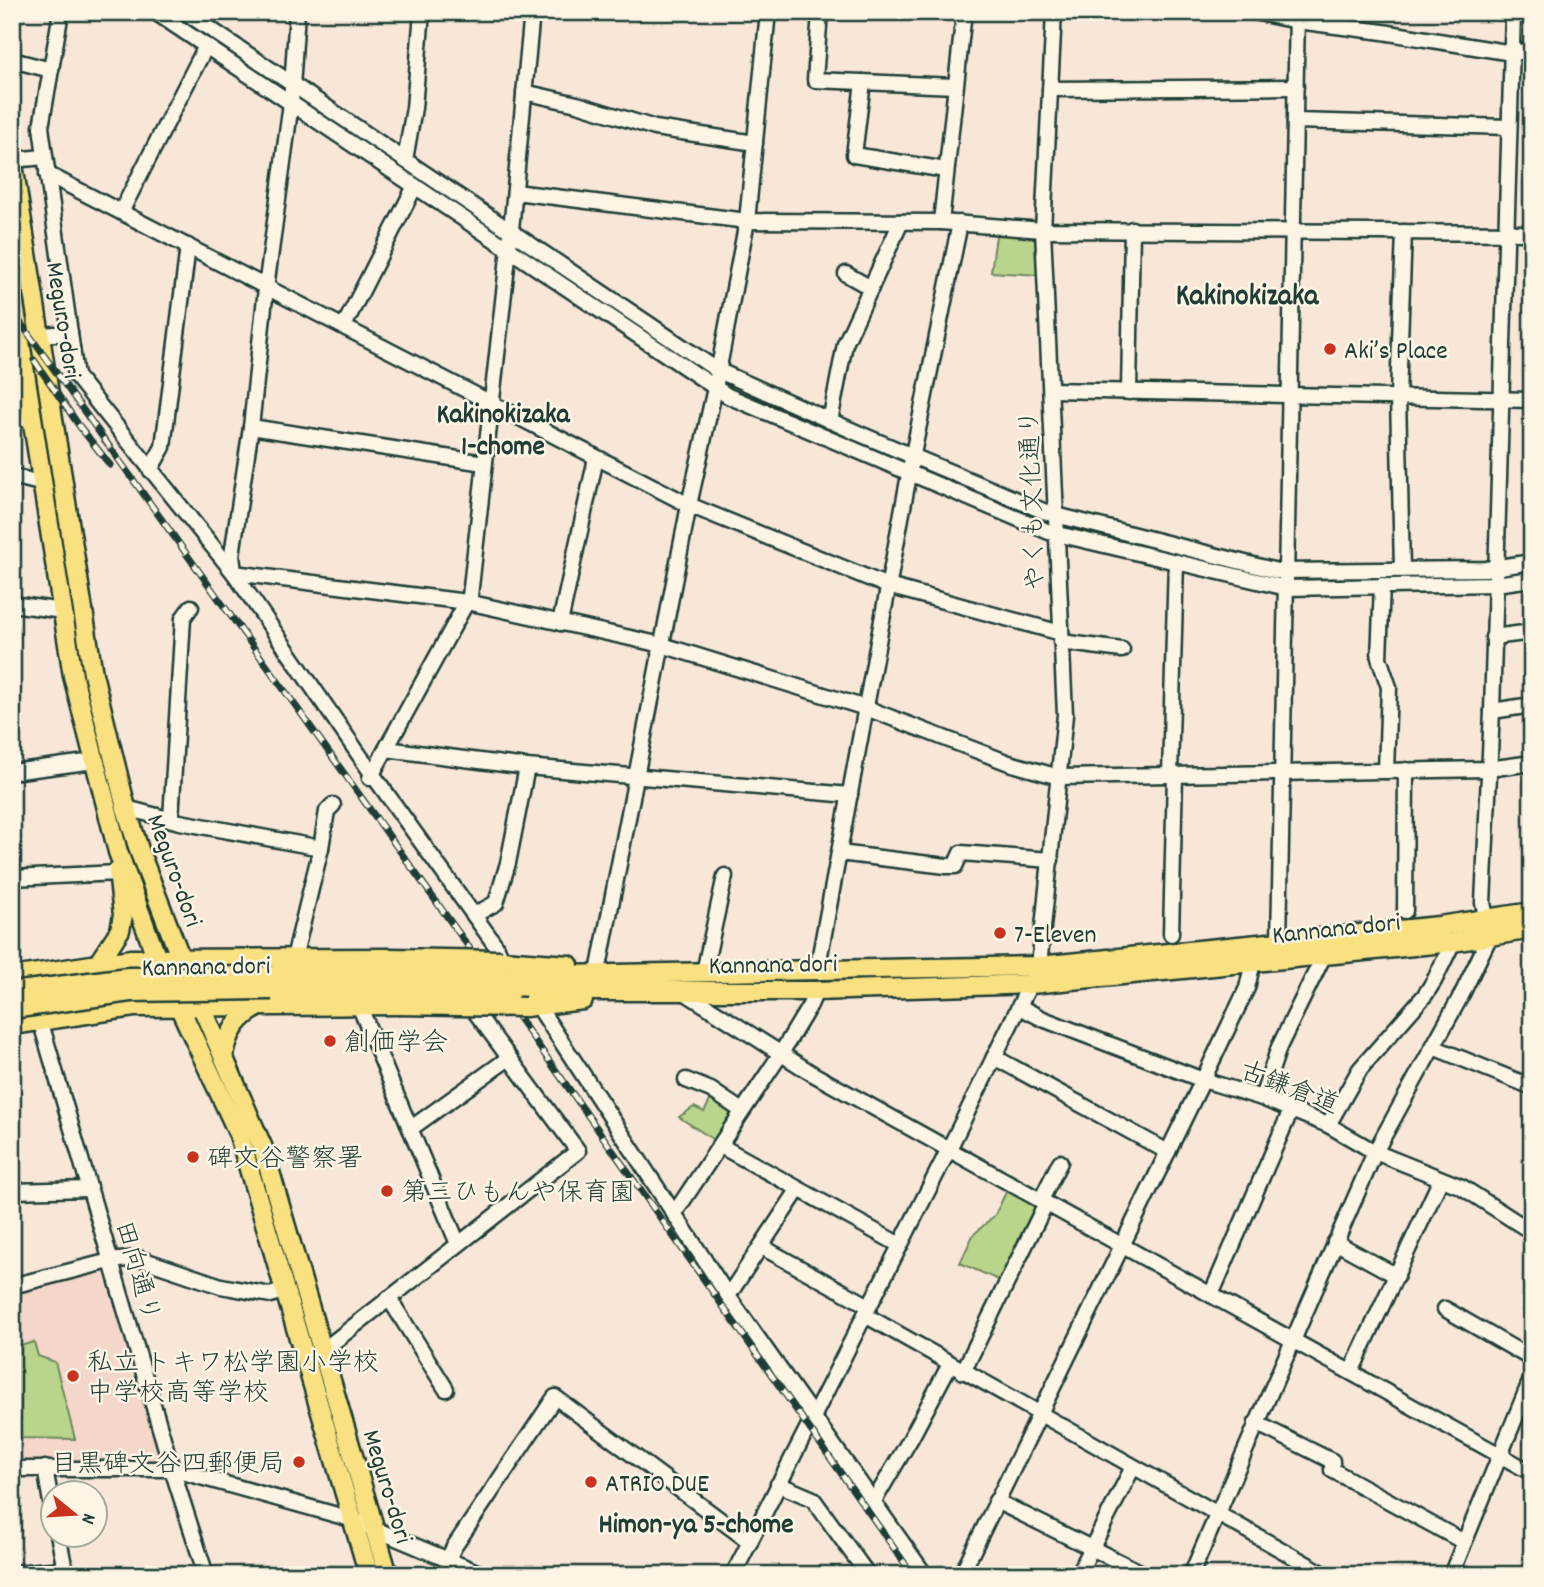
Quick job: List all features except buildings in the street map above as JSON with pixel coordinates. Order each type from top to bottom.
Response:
[{"type":"main road","name":"Meguro-dori","points":[[12,159],[93,674],[126,807],[140,852],[181,959],[263,1148],[388,1575]]},
{"type":"main road","name":"Meguro-dori","points":[[12,291],[73,676],[118,852],[157,959],[239,1135],[369,1575]]},
{"type":"main road","points":[[99,962],[120,930],[123,915],[118,852]]},
{"type":"main road","name":"Kannana dori","points":[[12,992],[128,977],[272,983],[393,982],[507,976],[631,982],[681,990],[816,991],[1031,984],[1453,942],[1532,912]]},
{"type":"main road","name":"Kannana dori","points":[[631,982],[704,972],[1039,966],[1279,942],[1488,928],[1532,929]]},
{"type":"main road","points":[[12,977],[99,962],[294,958],[393,982],[471,1006],[532,1007],[631,982]]},
{"type":"main road","points":[[507,976],[599,967],[631,982]]},
{"type":"main road","points":[[12,1025],[108,1009],[359,1005],[393,982]]},
{"type":"main road","name":"Kannana dori","points":[[12,1009],[130,992],[272,983]]},
{"type":"main road","points":[[224,1056],[228,1038],[235,1026],[245,1014],[260,1006]]},
{"type":"street","points":[[61,12],[41,127],[76,376],[234,573],[371,777],[496,946],[507,976]]},
{"type":"street","points":[[155,12],[715,388],[909,474],[1058,534],[1287,588],[1495,584],[1532,579]]},
{"type":"street","points":[[185,12],[717,370],[913,457],[1055,516],[1278,571],[1496,568],[1532,562]]},
{"type":"street","points":[[234,573],[232,555],[251,427],[266,288],[291,103],[297,12]]},
{"type":"street","points":[[405,160],[414,108],[422,12]]},
{"type":"street","points":[[371,777],[467,602],[511,230],[532,12]]},
{"type":"street","points":[[599,967],[747,221],[768,12]]},
{"type":"street","points":[[820,12],[814,80],[955,86]]},
{"type":"street","points":[[941,222],[964,12]]},
{"type":"street","name":"やくも文化通り","points":[[733,1575],[1039,966],[1065,715],[1042,230],[1054,12]]},
{"type":"street","points":[[1254,12],[1512,53],[1532,50]]},
{"type":"street","points":[[1191,1575],[1375,1152],[1433,1047],[1488,928],[1483,903],[1492,711],[1513,12]]},
{"type":"street","points":[[1279,942],[1297,17]]},
{"type":"street","points":[[121,212],[206,46]]},
{"type":"street","points":[[12,60],[51,70]]},
{"type":"street","points":[[863,82],[854,155],[946,170]]},
{"type":"street","points":[[1050,89],[1296,87]]},
{"type":"street","points":[[524,92],[577,104],[655,128],[755,143]]},
{"type":"street","points":[[1295,121],[1510,127]]},
{"type":"street","points":[[12,159],[44,157]]},
{"type":"street","points":[[47,174],[689,505],[888,586],[1061,637],[1122,650]]},
{"type":"street","points":[[344,326],[415,186]]},
{"type":"street","points":[[515,192],[747,221],[941,222],[1042,230],[1532,233]]},
{"type":"street","points":[[830,421],[845,344],[901,222]]},
{"type":"street","points":[[817,971],[909,474],[960,223]]},
{"type":"street","points":[[1129,392],[1132,229]]},
{"type":"street","points":[[1402,569],[1398,396],[1404,232]]},
{"type":"street","points":[[150,470],[163,447],[188,246]]},
{"type":"street","points":[[846,274],[871,288]]},
{"type":"street","points":[[41,335],[70,333]]},
{"type":"street","points":[[1051,390],[1532,400]]},
{"type":"street","points":[[12,417],[19,419],[33,416]]},
{"type":"street","points":[[251,427],[484,463]]},
{"type":"street","points":[[560,623],[596,458]]},
{"type":"street","points":[[12,476],[44,484]]},
{"type":"street","points":[[1171,934],[1176,562]]},
{"type":"street","points":[[234,573],[467,602],[662,645],[866,708],[1009,763],[1059,777],[1488,769],[1532,763]]},
{"type":"street","points":[[1382,585],[1379,658],[1389,687],[1386,771]]},
{"type":"street","points":[[12,604],[63,611]]},
{"type":"street","points":[[172,819],[183,618],[191,607]]},
{"type":"street","points":[[1493,638],[1532,632]]},
{"type":"street","points":[[1492,711],[1532,705]]},
{"type":"street","points":[[386,749],[527,767],[849,795]]},
{"type":"street","points":[[12,772],[94,761]]},
{"type":"street","points":[[474,915],[496,903],[508,863],[527,767]]},
{"type":"street","points":[[1405,911],[1406,770]]},
{"type":"street","points":[[294,958],[321,848],[327,811],[332,805]]},
{"type":"street","points":[[126,807],[172,819],[321,848]]},
{"type":"street","points":[[839,853],[946,866],[954,866],[961,853],[1051,860]]},
{"type":"street","points":[[12,878],[118,873]]},
{"type":"street","points":[[704,972],[725,876]]},
{"type":"street","points":[[1328,1125],[1360,1069],[1425,995],[1453,942]]},
{"type":"street","points":[[1262,1098],[1279,1047],[1324,955]]},
{"type":"street","points":[[961,1575],[1247,988],[1253,962]]},
{"type":"street","points":[[681,990],[780,1055],[1532,1473]]},
{"type":"street","points":[[674,1214],[780,1055],[816,991]]},
{"type":"street","points":[[359,1005],[457,1244]]},
{"type":"street","points":[[322,1351],[578,1151],[471,1006]]},
{"type":"street","points":[[532,1007],[728,1296],[925,1575]]},
{"type":"street","name":"古鎌倉道","points":[[1020,1007],[1043,1019],[1203,1080],[1262,1098],[1328,1125],[1375,1152],[1462,1187],[1532,1232]]},
{"type":"street","name":"田向通り","points":[[40,1020],[172,1469],[206,1575]]},
{"type":"street","points":[[1433,1047],[1532,1087]]},
{"type":"street","points":[[995,1057],[1168,1152]]},
{"type":"street","points":[[410,1129],[509,1058]]},
{"type":"street","points":[[686,1080],[711,1090],[742,1111]]},
{"type":"street","points":[[1211,1295],[1290,1110]]},
{"type":"street","points":[[719,1145],[900,1245]]},
{"type":"street","points":[[874,1501],[956,1368],[1043,1202],[1060,1162]]},
{"type":"street","points":[[1351,1372],[1441,1179]]},
{"type":"street","points":[[12,1191],[89,1189]]},
{"type":"street","points":[[728,1296],[798,1190]]},
{"type":"street","points":[[1335,1242],[1397,1276]]},
{"type":"street","points":[[762,1247],[867,1310],[956,1368],[1326,1575]]},
{"type":"street","points":[[12,1286],[110,1261],[138,1258],[221,1286],[271,1294],[284,1290]]},
{"type":"street","points":[[389,1298],[446,1389]]},
{"type":"street","points":[[1445,1310],[1532,1359]]},
{"type":"street","points":[[1451,1575],[1532,1377]]},
{"type":"street","points":[[448,1559],[454,1546],[555,1397],[750,1542]]},
{"type":"street","points":[[1256,1423],[1332,1461],[1332,1470],[1464,1542]]},
{"type":"street","points":[[1078,1575],[1133,1466]]},
{"type":"street","points":[[45,1468],[47,1478]]},
{"type":"street","points":[[12,1469],[172,1469],[351,1519],[484,1575]]},
{"type":"street","points":[[778,1484],[813,1499],[868,1575]]},
{"type":"street","points":[[996,1501],[1146,1575]]},
{"type":"street","points":[[12,1573],[65,1572],[60,1548]]},
{"type":"shaded area","name":"私立 トキワ松学園小学校 中学校高等学校","points":[[99,1272],[104,1275],[159,1457],[155,1462],[12,1461],[12,1295]]},
{"type":"green space","points":[[163,12],[180,12],[286,85],[286,93]]},
{"type":"green space","points":[[308,101],[504,233],[502,238],[305,107]]},
{"type":"green space","points":[[997,228],[1038,232],[1039,275],[991,272]]},
{"type":"green space","points":[[514,240],[711,370],[710,377],[515,251]]},
{"type":"green space","points":[[733,384],[897,455],[896,460],[730,390]]},
{"type":"green space","points":[[927,470],[1041,517],[1040,522],[926,473]]},
{"type":"green space","points":[[1070,526],[1277,572],[1281,580],[1070,530]]},
{"type":"green space","points":[[1490,575],[1490,578],[1293,583],[1291,577]]},
{"type":"green space","points":[[712,1097],[731,1110],[732,1117],[717,1142],[679,1117],[694,1107],[704,1112]]},
{"type":"green space","points":[[1009,1186],[1041,1204],[1005,1283],[960,1263],[973,1235],[995,1215]]},
{"type":"green space","points":[[34,1342],[38,1356],[55,1362],[75,1439],[12,1438],[12,1348]]},
{"type":"railway","points":[[12,311],[463,939],[913,1575]]},
{"type":"railway","points":[[34,360],[110,465]]},
{"type":"place","name":"Aki’s Place","points":[[1330,349]]},
{"type":"place","name":"7-Eleven","points":[[1000,933]]},
{"type":"place","name":"創価学会","points":[[330,1041]]},
{"type":"place","name":"碑文谷警察署","points":[[193,1157]]},
{"type":"place","name":"第三ひもんや保育園","points":[[387,1191]]},
{"type":"place","name":"私立 トキワ松学園小学校 中学校高等学校","points":[[73,1376]]},
{"type":"place","name":"目黒碑文谷四郵便局","points":[[299,1462]]},
{"type":"place","name":"ATRIO DUE","points":[[591,1482]]},
{"type":"district","name":"Kakinokizaka","points":[[1247,294]]},
{"type":"district","name":"Kakinokizaka 1-chome","points":[[503,428]]},
{"type":"district","name":"Himon-ya 5-chome","points":[[696,1522]]}]
